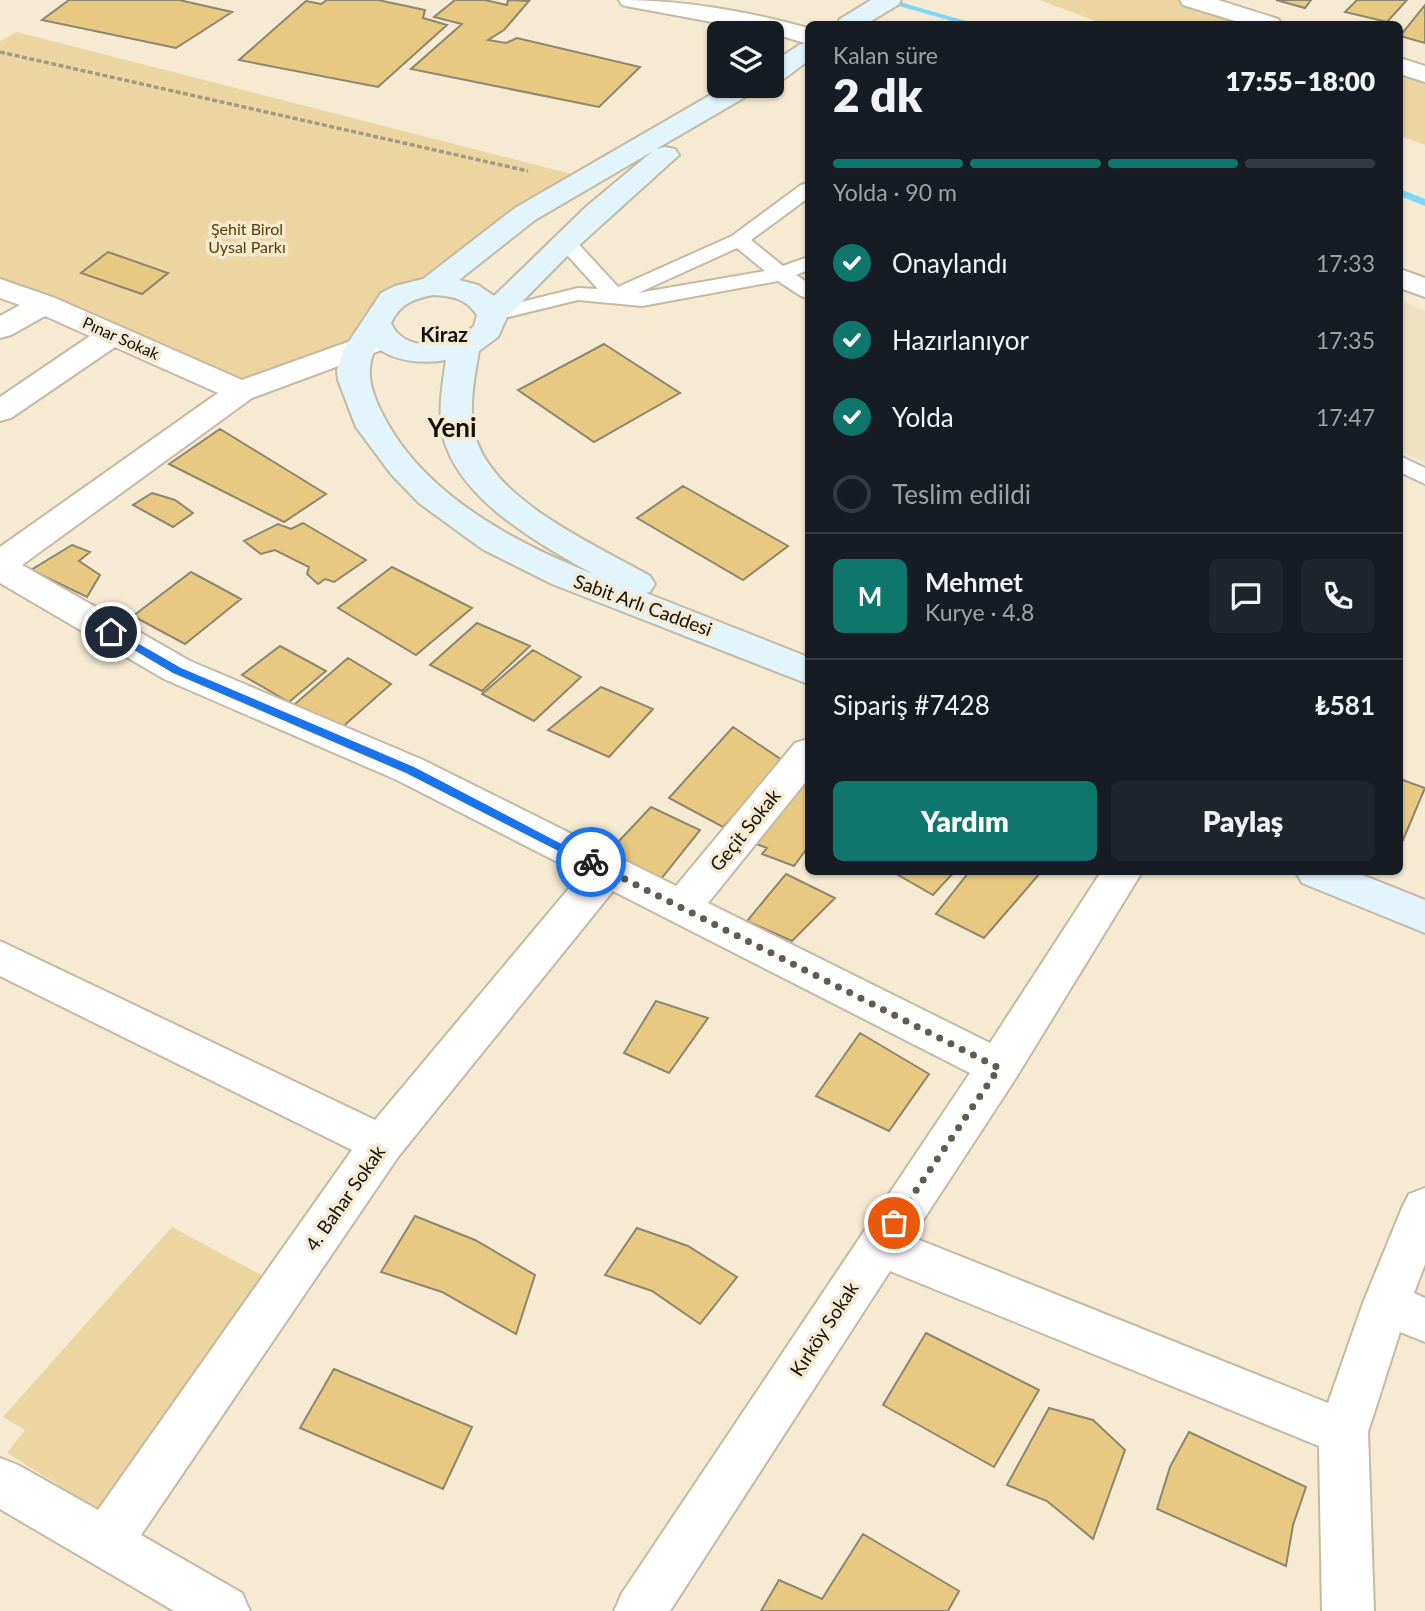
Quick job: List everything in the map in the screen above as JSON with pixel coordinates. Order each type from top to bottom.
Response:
[{"type":"main road","points":[[854,21],[889,0]]},
{"type":"main road","points":[[784,65],[805,51]]},
{"type":"main road","points":[[433,286],[525,214],[724,98]]},
{"type":"main road","points":[[492,315],[484,299],[464,289],[433,286],[405,292],[383,305],[372,337],[405,350],[434,354],[464,347],[488,330],[492,315],[617,192],[740,98]]},
{"type":"main road","name":"Sabit Arlı Caddesi","points":[[372,337],[353,370],[356,393],[377,437],[418,484],[465,524],[527,560],[731,638]]},
{"type":"main road","name":"Sabit Arlı Caddesi","points":[[464,347],[456,413],[466,457],[495,495],[530,521],[731,638]]},
{"type":"main road","points":[[731,638],[805,670]]},
{"type":"main road","points":[[1323,875],[1425,916]]},
{"type":"street","points":[[631,0],[776,27],[805,35]]},
{"type":"street","points":[[1207,2],[1261,21]]},
{"type":"street","points":[[1403,67],[1425,74]]},
{"type":"street","points":[[1403,279],[1425,288]]},
{"type":"street","name":"Pınar Sokak","points":[[0,288],[44,304],[242,391]]},
{"type":"street","points":[[0,329],[44,304]]},
{"type":"street","points":[[0,411],[113,334]]},
{"type":"street","points":[[372,337],[242,391],[0,566],[177,670],[410,770],[999,1068]]},
{"type":"street","name":"Geçit Sokak","points":[[681,908],[805,757]]},
{"type":"street","name":"4. Bahar Sokak","points":[[106,1542],[382,1144],[607,870]]},
{"type":"street","name":"Kırköy Sokak","points":[[640,1611],[999,1068],[1120,875]]},
{"type":"street","points":[[0,957],[382,1144]]},
{"type":"street","points":[[1348,1611],[1343,1432],[1406,1311],[1425,1208]]},
{"type":"street","points":[[880,1245],[1343,1432]]},
{"type":"street","points":[[0,1482],[224,1611]]},
{"type":"lane","points":[[615,296],[739,240],[805,191]]},
{"type":"lane","points":[[739,240],[805,290]]},
{"type":"lane","points":[[565,241],[615,296]]},
{"type":"lane","points":[[492,315],[578,294],[642,300],[781,274],[805,264]]},
{"type":"lane","points":[[1403,465],[1425,478]]},
{"type":"path","points":[[0,52],[531,172]]},
{"type":"shaded area","points":[[1403,301],[1425,311],[1425,463],[1403,452]]},
{"type":"green space","points":[[1039,0],[1192,0],[1259,21],[1096,21]]},
{"type":"green space","name":"Şehit Birol Uysal Parkı","points":[[17,32],[587,178],[405,292],[357,349],[241,391],[0,288],[0,41]]},
{"type":"green space","points":[[1403,67],[1425,74],[1425,145],[1403,137]]},
{"type":"green space","points":[[172,1227],[276,1283],[97,1509],[7,1453],[25,1430],[3,1417]]},
{"type":"building","points":[[69,0],[179,0],[232,12],[176,48],[42,20]]},
{"type":"building","points":[[327,0],[378,0],[425,10],[423,18],[447,25],[378,87],[239,60],[306,1],[321,4]]},
{"type":"building","points":[[455,0],[485,0],[507,5],[508,0],[529,1],[504,30],[488,40],[506,43],[517,38],[640,67],[599,107],[411,69],[462,24],[434,17]]},
{"type":"building","points":[[1276,0],[1311,0],[1305,8]]},
{"type":"building","points":[[1357,0],[1407,0],[1388,21],[1345,12]]},
{"type":"building","points":[[1425,5],[1425,43],[1403,37],[1403,32]]},
{"type":"building","points":[[108,252],[168,273],[142,294],[81,273]]},
{"type":"building","points":[[604,344],[680,393],[594,442],[518,390]]},
{"type":"building","points":[[220,429],[326,494],[284,522],[169,464]]},
{"type":"building","points":[[683,486],[788,546],[743,580],[637,518]]},
{"type":"building","points":[[152,493],[175,500],[193,513],[173,527],[133,505]]},
{"type":"building","points":[[303,523],[366,560],[334,582],[325,579],[318,584],[307,574],[309,567],[275,550],[261,554],[244,541],[278,524],[291,529]]},
{"type":"building","points":[[72,545],[90,552],[79,561],[100,575],[87,597],[31,570]]},
{"type":"building","points":[[392,567],[472,608],[416,655],[338,608]]},
{"type":"building","points":[[191,572],[241,599],[185,644],[133,616]]},
{"type":"building","points":[[477,623],[530,646],[482,691],[430,665]]},
{"type":"building","points":[[280,646],[326,671],[289,702],[242,675]]},
{"type":"building","points":[[533,650],[581,677],[534,721],[482,694]]},
{"type":"building","points":[[348,658],[391,684],[339,730],[295,704]]},
{"type":"building","points":[[601,687],[653,709],[609,757],[548,730]]},
{"type":"building","points":[[733,727],[785,762],[723,827],[669,798]]},
{"type":"building","points":[[805,776],[805,851],[794,866],[762,854],[767,848],[754,843],[768,829],[762,822]]},
{"type":"building","points":[[1403,780],[1425,788],[1403,840]]},
{"type":"building","points":[[651,807],[700,830],[657,884],[603,858]]},
{"type":"building","points":[[786,874],[835,898],[792,941],[747,921]]},
{"type":"building","points":[[898,875],[951,875],[933,895]]},
{"type":"building","points":[[967,875],[1038,875],[984,938],[936,914]]},
{"type":"building","points":[[656,1001],[708,1018],[669,1073],[624,1053]]},
{"type":"building","points":[[860,1033],[929,1074],[889,1131],[816,1096]]},
{"type":"building","points":[[415,1216],[475,1240],[535,1275],[516,1334],[442,1292],[381,1272]]},
{"type":"building","points":[[637,1228],[688,1246],[737,1277],[700,1324],[652,1291],[605,1275]]},
{"type":"building","points":[[926,1333],[1039,1390],[994,1467],[883,1405]]},
{"type":"building","points":[[334,1369],[472,1427],[443,1489],[300,1428]]},
{"type":"building","points":[[1049,1408],[1093,1420],[1125,1450],[1093,1539],[1047,1501],[1007,1485]]},
{"type":"building","points":[[1189,1432],[1306,1487],[1293,1525],[1286,1566],[1157,1509],[1170,1467]]},
{"type":"building","points":[[863,1534],[959,1591],[948,1611],[761,1611],[779,1580],[822,1599]]},
{"type":"waterway","points":[[883,0],[960,21]]},
{"type":"waterway","points":[[1403,193],[1425,203]]},
{"type":"way so far","points":[[591,862],[999,1068],[894,1223]]},
{"type":"district","name":"Kiraz","points":[[444,335]]},
{"type":"district","name":"Yeni","points":[[452,428]]},
{"type":"route","points":[[111,632],[177,670],[410,770],[591,862]]}]
